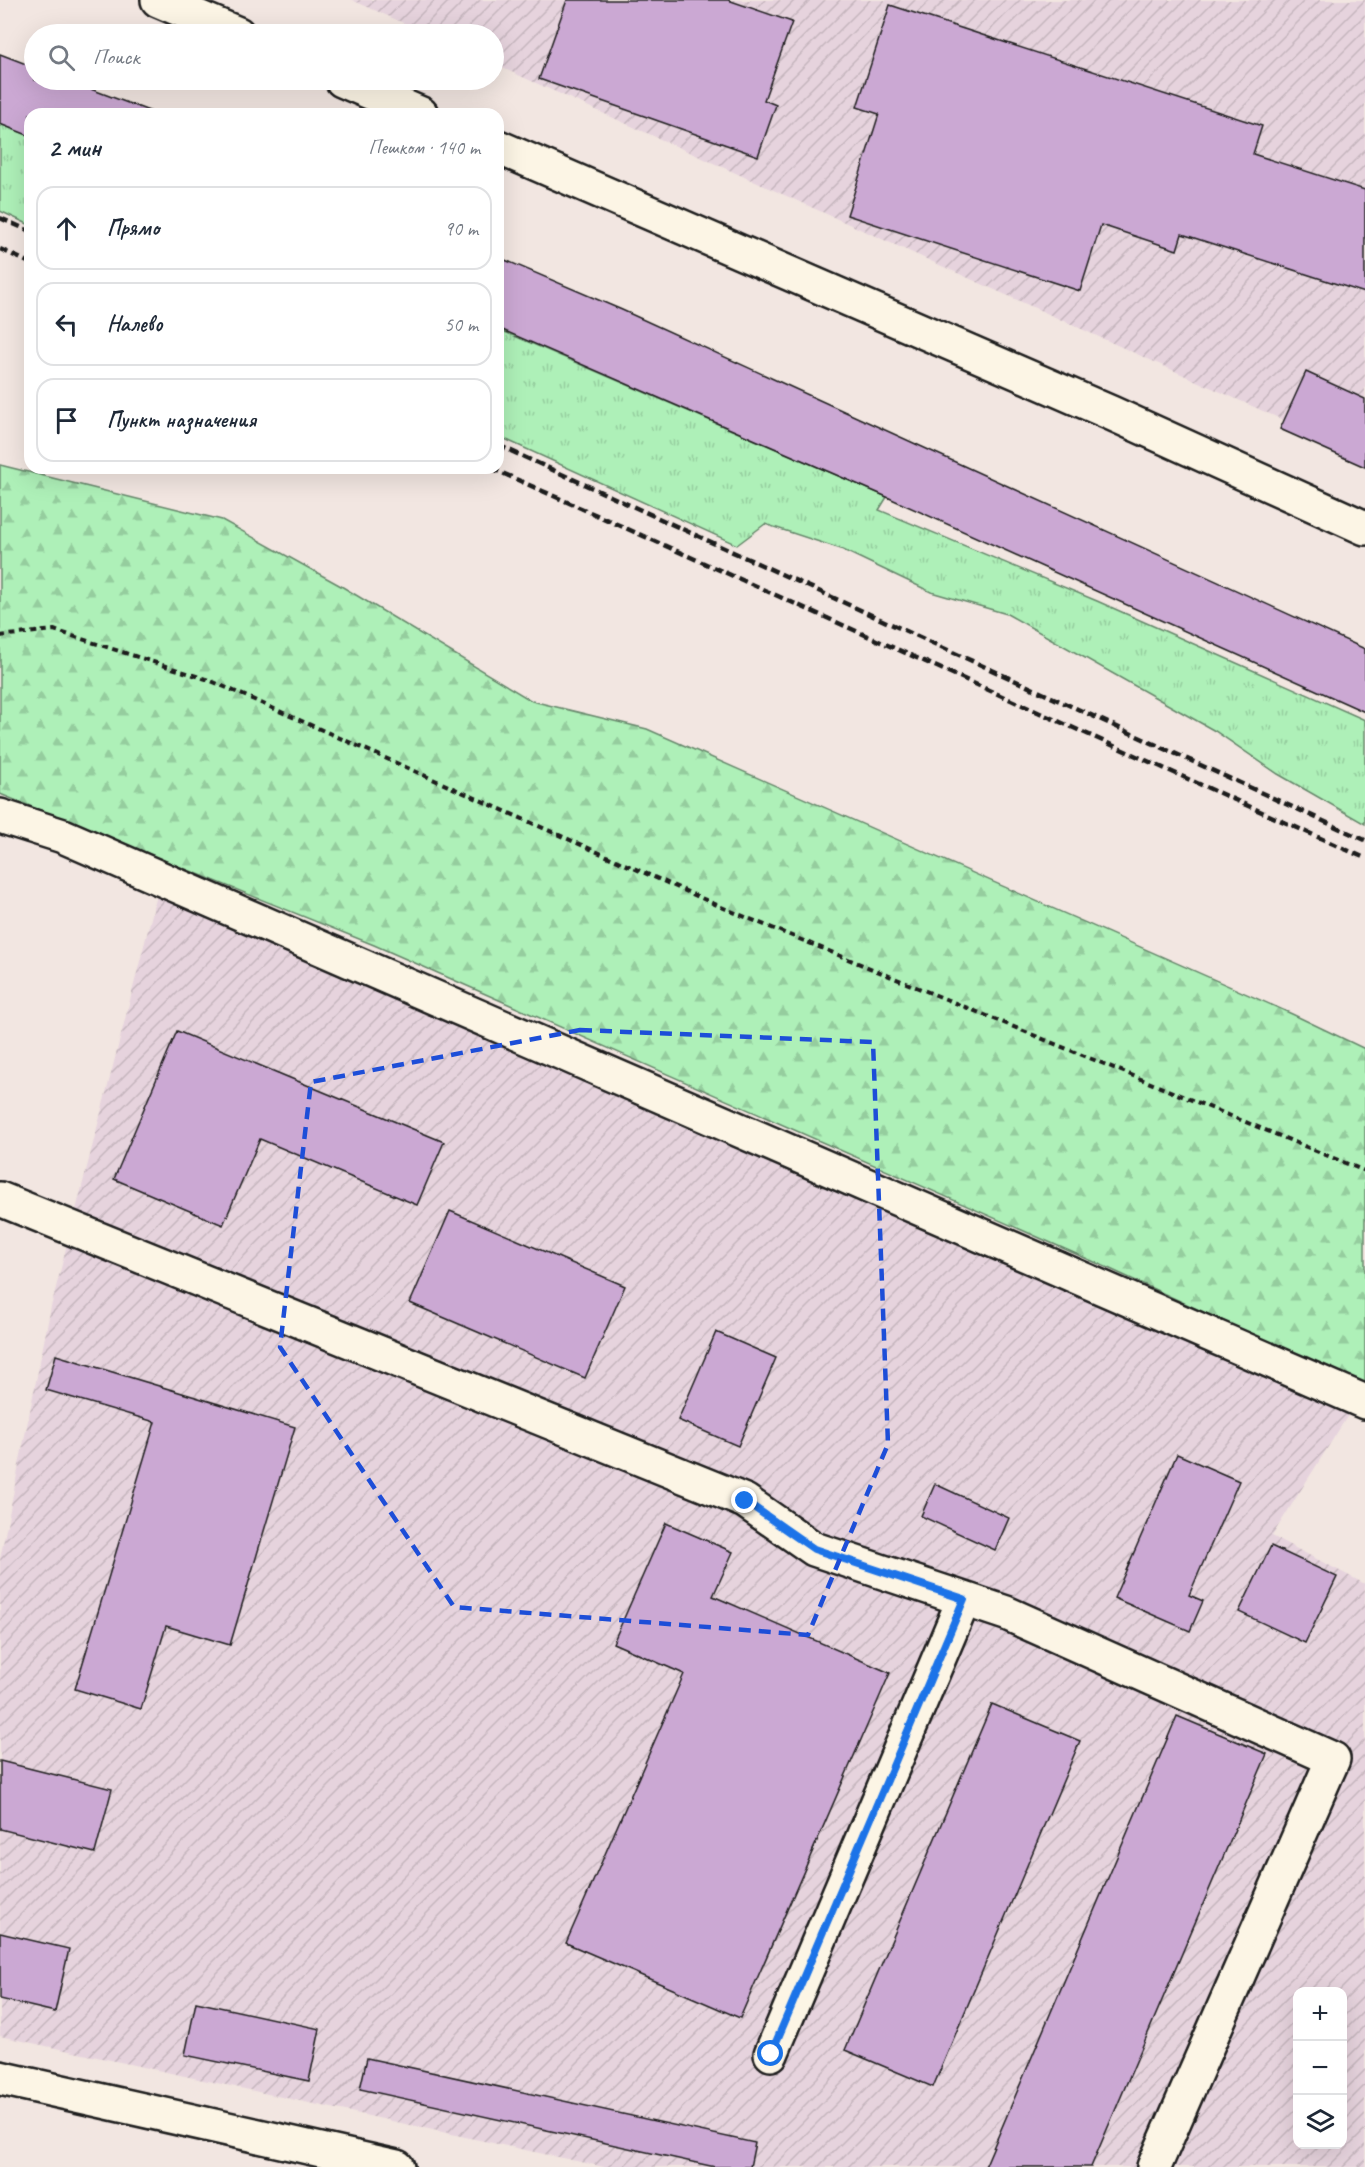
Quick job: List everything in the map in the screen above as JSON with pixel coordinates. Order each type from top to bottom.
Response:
[{"type":"street","points":[[158,0],[214,24]]},
{"type":"street","points":[[365,90],[407,108]]},
{"type":"street","points":[[504,150],[1111,413],[1365,528]]},
{"type":"street","points":[[0,816],[74,841],[1365,1402]]},
{"type":"street","points":[[0,1199],[745,1501],[814,1549],[1006,1612],[1333,1759],[1154,2167]]},
{"type":"street","points":[[771,2054],[964,1599]]},
{"type":"street","points":[[0,2078],[397,2167]]},
{"type":"path","points":[[0,636],[54,630],[209,680],[726,909],[1365,1171]]},
{"type":"highlighted area","points":[[580,1030],[873,1042],[888,1444],[808,1635],[454,1607],[280,1347],[311,1082]]},
{"type":"shaded area","points":[[352,0],[1365,0],[1365,457],[504,69],[504,24],[406,24]]},
{"type":"shaded area","points":[[158,891],[1350,1412],[1272,1536],[1365,1584],[1365,2167],[604,2167],[0,2036],[0,1559],[51,1307]]},
{"type":"green space","points":[[0,124],[24,134],[24,222],[0,211]]},
{"type":"green space","points":[[504,332],[887,497],[879,510],[1097,601],[1365,720],[1365,824],[1278,774],[1215,731],[1007,614],[931,592],[841,549],[765,524],[737,545],[504,439]]},
{"type":"green space","points":[[0,465],[24,471],[24,474],[36,474],[222,520],[341,586],[532,701],[647,729],[1292,1014],[1365,1049],[1365,1386],[1108,1268],[374,945],[0,794]]},
{"type":"building","points":[[567,0],[728,0],[792,22],[764,100],[776,105],[758,156],[539,79]]},
{"type":"building","points":[[890,5],[1262,126],[1253,154],[1365,190],[1365,293],[1182,234],[1177,250],[1101,225],[1080,291],[847,215],[879,114],[857,107]]},
{"type":"building","points":[[0,54],[24,63],[24,90],[93,90],[141,108],[24,108],[24,134],[0,124]]},
{"type":"building","points":[[504,260],[622,310],[1365,649],[1365,712],[887,497],[504,331]]},
{"type":"building","points":[[1306,372],[1365,399],[1365,467],[1280,429]]},
{"type":"building","points":[[177,1031],[444,1142],[417,1205],[260,1139],[223,1225],[114,1179]]},
{"type":"building","points":[[450,1211],[625,1286],[585,1378],[410,1303]]},
{"type":"building","points":[[716,1332],[776,1358],[738,1446],[678,1420]]},
{"type":"building","points":[[56,1355],[295,1427],[230,1645],[166,1626],[141,1709],[75,1689],[155,1422],[46,1390]]},
{"type":"building","points":[[1177,1454],[1239,1481],[1189,1595],[1203,1601],[1190,1631],[1114,1598]]},
{"type":"building","points":[[935,1484],[1009,1518],[995,1550],[921,1516]]},
{"type":"building","points":[[666,1523],[733,1552],[713,1596],[890,1673],[740,2018],[566,1943],[684,1674],[613,1643]]},
{"type":"building","points":[[1271,1546],[1337,1577],[1305,1643],[1239,1612]]},
{"type":"building","points":[[992,1704],[1080,1741],[933,2087],[845,2050]]},
{"type":"building","points":[[1177,1716],[1267,1754],[1091,2167],[985,2167]]},
{"type":"building","points":[[0,1761],[112,1789],[95,1853],[0,1829]]},
{"type":"building","points":[[0,1933],[69,1949],[55,2012],[0,1999]]},
{"type":"building","points":[[196,2002],[320,2029],[309,2081],[185,2055]]},
{"type":"building","points":[[367,2058],[755,2143],[750,2167],[715,2167],[360,2089]]},
{"type":"railway","points":[[0,218],[24,228]]},
{"type":"railway","points":[[0,249],[24,260]]},
{"type":"railway","points":[[504,448],[1365,840]]},
{"type":"railway","points":[[504,474],[1365,858]]},
{"type":"route","points":[[745,1501],[814,1549],[964,1599],[771,2054]]}]
